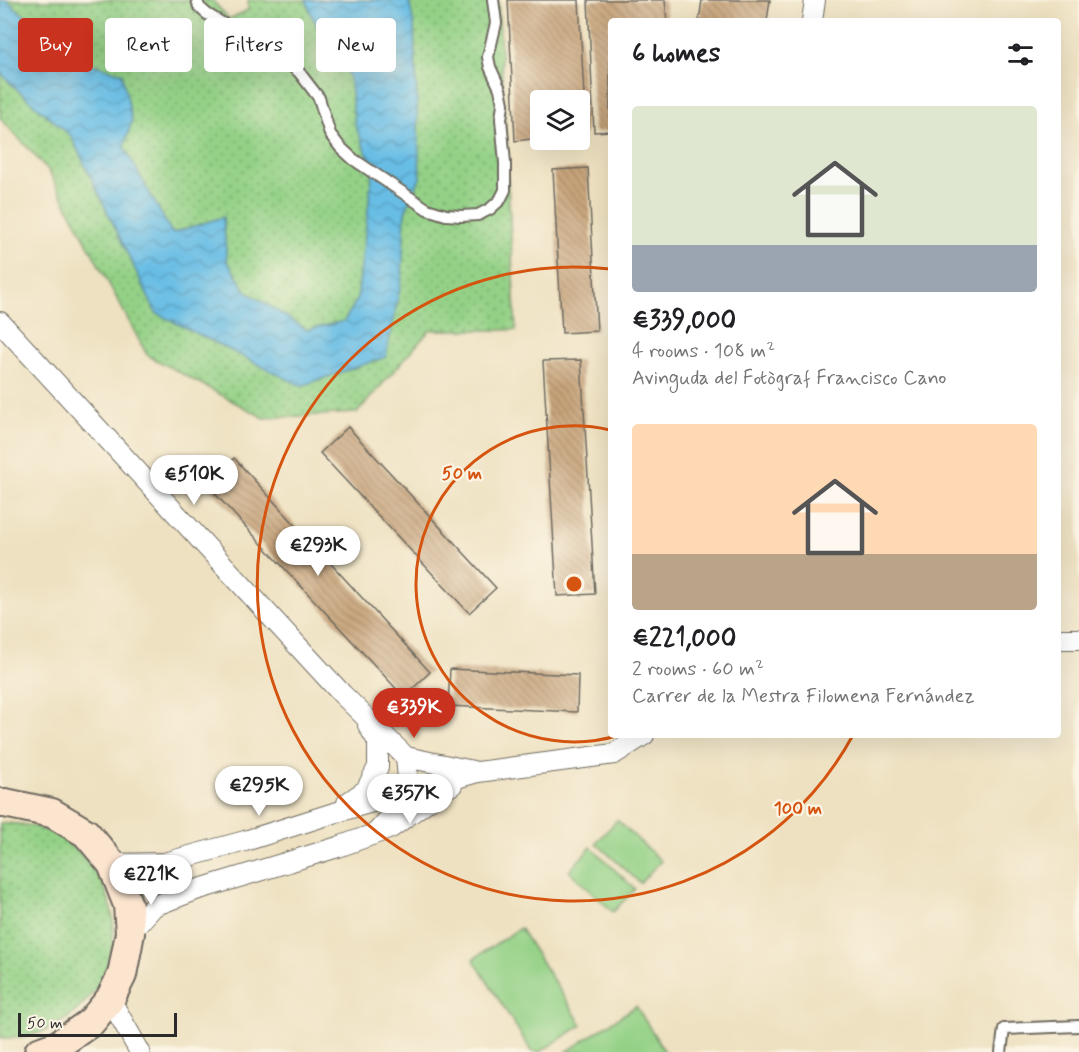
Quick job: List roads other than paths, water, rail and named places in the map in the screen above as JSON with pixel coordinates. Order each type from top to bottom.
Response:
[{"type":"street","points":[[812,18],[815,0]]},
{"type":"street","points":[[0,321],[342,694],[406,757],[478,772]]},
{"type":"street","points":[[1061,639],[1079,639]]},
{"type":"street","points":[[334,813],[366,790],[378,767],[378,742],[363,715]]},
{"type":"street","points":[[112,864],[164,863],[478,772],[614,754],[639,738]]},
{"type":"street","points":[[384,830],[410,790],[406,757]]},
{"type":"street","points":[[130,933],[154,906],[196,890],[338,847],[384,830],[444,789],[478,772]]},
{"type":"street","points":[[0,803],[52,813],[86,833],[112,864],[128,905],[130,933],[122,975],[110,999],[91,1022],[57,1050]]},
{"type":"street","points":[[110,999],[140,1052]]},
{"type":"lane","points":[[198,0],[199,7],[207,14],[282,59],[299,72],[319,98],[330,134],[340,147],[369,171],[427,209],[446,215],[461,216],[478,215],[490,209],[500,200],[505,190],[501,119],[503,104],[488,57],[496,23],[493,0]]},
{"type":"lane","points":[[1001,1052],[1004,1029],[1079,1026]]},
{"type":"water","points":[[0,0],[7,0],[27,18],[18,18],[18,72],[93,72],[93,64],[105,68],[105,72],[122,73],[132,121],[124,147],[172,233],[223,217],[227,261],[247,292],[307,330],[344,321],[357,300],[373,168],[355,125],[349,76],[346,72],[396,72],[396,18],[316,18],[316,23],[306,0],[409,0],[414,26],[420,178],[405,212],[402,278],[386,357],[301,386],[156,313],[71,136],[0,72]]}]
